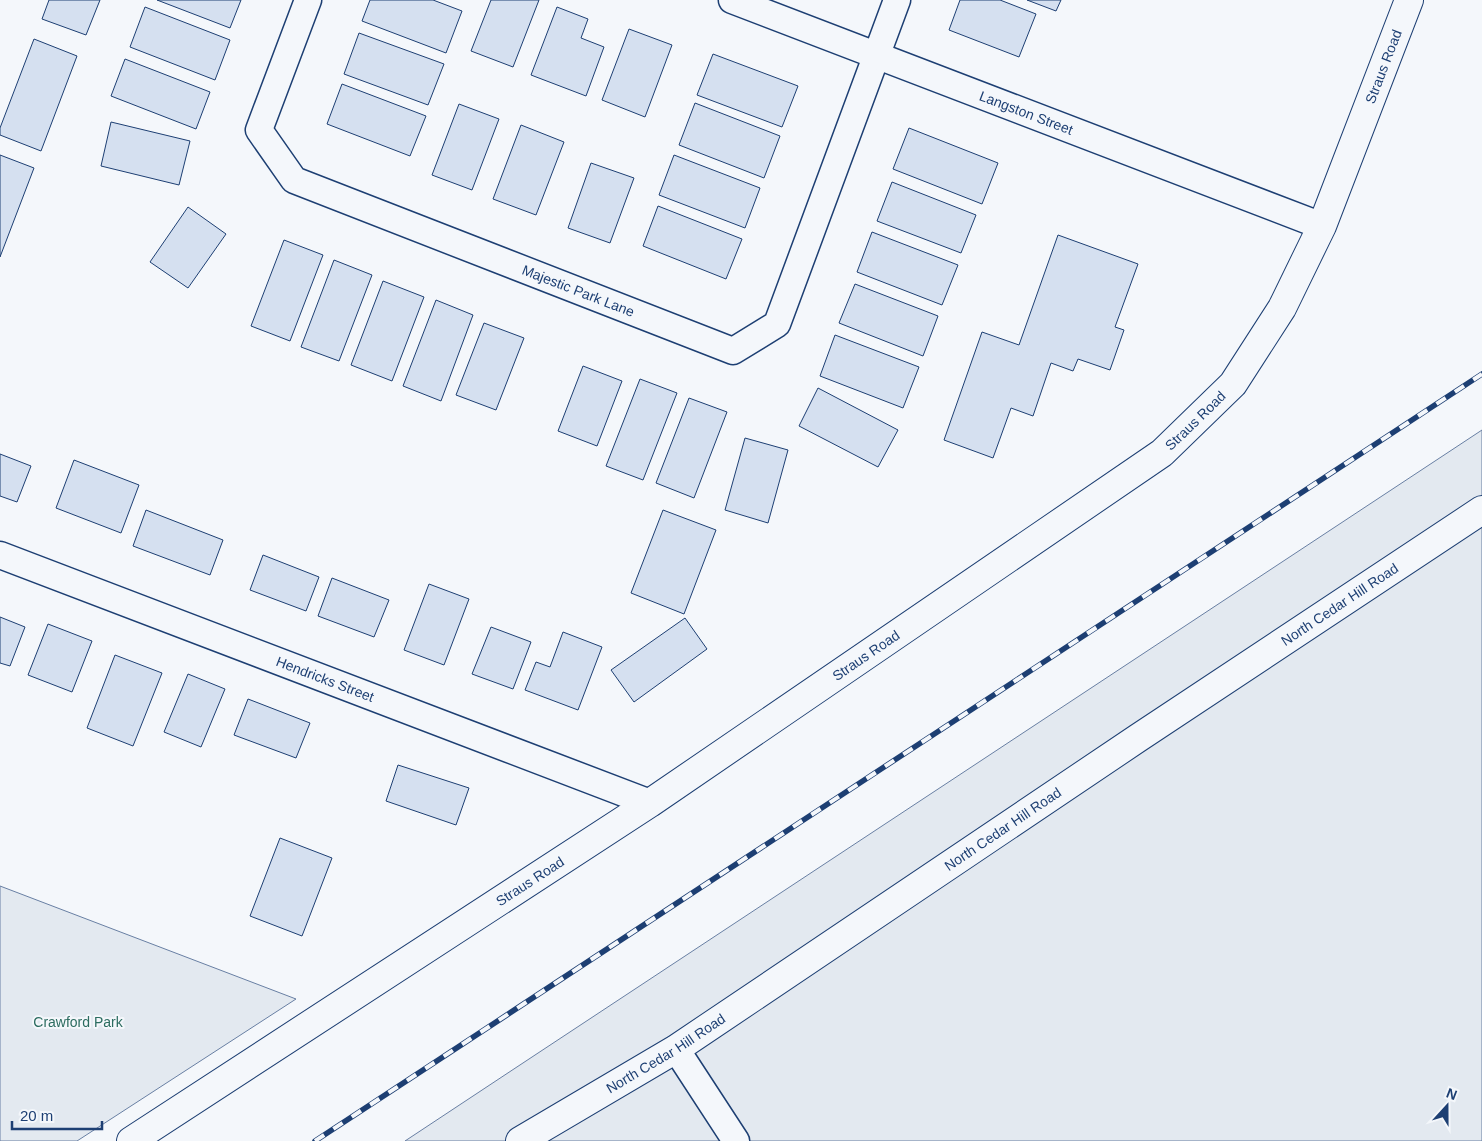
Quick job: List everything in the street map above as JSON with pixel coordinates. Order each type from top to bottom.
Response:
[{"type":"street","name":"Majestic Park Lane","points":[[308,0],[259,130],[294,180],[733,351],[777,324],[876,55]]},
{"type":"street","name":"Langston Street","points":[[732,0],[1322,226]]},
{"type":"street","points":[[876,55],[897,0]]},
{"type":"street","name":"Straus Road","points":[[131,1141],[650,803],[1162,453],[1233,384],[1282,308],[1322,226],[1409,0]]},
{"type":"street","name":"North Cedar Hill Road","points":[[520,1141],[676,1049],[1138,738],[1482,510]]},
{"type":"street","name":"Hendricks Street","points":[[0,555],[650,803]]},
{"type":"street","points":[[676,1049],[736,1141]]},
{"type":"green space","points":[[1482,430],[1482,1141],[405,1141],[529,1059]]},
{"type":"green space","name":"Crawford Park","points":[[0,886],[296,999],[77,1141],[0,1141]]},
{"type":"building","points":[[49,0],[100,0],[86,35],[42,19]]},
{"type":"building","points":[[157,0],[241,0],[230,28]]},
{"type":"building","points":[[370,0],[433,0],[462,11],[446,53],[362,21]]},
{"type":"building","points":[[491,0],[539,0],[513,67],[471,51]]},
{"type":"building","points":[[960,0],[1000,0],[1036,14],[1019,57],[949,30]]},
{"type":"building","points":[[1027,0],[1061,0],[1056,11]]},
{"type":"building","points":[[145,7],[230,40],[215,80],[130,47]]},
{"type":"building","points":[[557,7],[588,19],[581,38],[604,47],[586,96],[531,75]]},
{"type":"building","points":[[629,29],[672,45],[645,117],[602,100]]},
{"type":"building","points":[[359,33],[444,64],[428,105],[344,74]]},
{"type":"building","points":[[34,39],[77,56],[41,151],[0,135],[0,128]]},
{"type":"building","points":[[713,54],[798,86],[782,127],[697,95]]},
{"type":"building","points":[[125,59],[210,92],[196,129],[111,96]]},
{"type":"building","points":[[342,84],[426,116],[410,156],[327,124]]},
{"type":"building","points":[[695,103],[780,136],[764,178],[679,145]]},
{"type":"building","points":[[459,104],[499,119],[472,190],[432,175]]},
{"type":"building","points":[[111,122],[190,141],[179,185],[101,166]]},
{"type":"building","points":[[521,125],[564,142],[536,215],[493,199]]},
{"type":"building","points":[[909,128],[998,163],[982,204],[893,169]]},
{"type":"building","points":[[0,155],[34,168],[0,257]]},
{"type":"building","points":[[674,155],[760,188],[745,228],[659,195]]},
{"type":"building","points":[[591,163],[634,178],[610,243],[568,228]]},
{"type":"building","points":[[892,182],[976,215],[961,253],[877,221]]},
{"type":"building","points":[[658,206],[742,239],[726,279],[643,246]]},
{"type":"building","points":[[188,207],[226,234],[188,288],[150,262]]},
{"type":"building","points":[[872,232],[958,265],[942,305],[857,272]]},
{"type":"building","points":[[1058,235],[1138,264],[1115,327],[1124,330],[1110,370],[1078,359],[1073,371],[1051,363],[1033,416],[1011,408],[993,458],[944,440],[982,332],[1019,345]]},
{"type":"building","points":[[284,240],[323,255],[290,341],[251,326]]},
{"type":"building","points":[[334,260],[372,275],[339,361],[301,347]]},
{"type":"building","points":[[383,281],[424,297],[392,381],[351,365]]},
{"type":"building","points":[[855,284],[938,316],[923,356],[839,323]]},
{"type":"building","points":[[436,300],[473,315],[441,401],[403,386]]},
{"type":"building","points":[[484,323],[524,338],[496,410],[456,395]]},
{"type":"building","points":[[835,335],[919,367],[903,408],[820,376]]},
{"type":"building","points":[[583,366],[622,381],[597,446],[558,431]]},
{"type":"building","points":[[640,379],[677,393],[643,480],[606,466]]},
{"type":"building","points":[[818,388],[898,430],[878,467],[799,426]]},
{"type":"building","points":[[689,398],[727,412],[694,498],[656,483]]},
{"type":"building","points":[[745,438],[788,450],[768,523],[725,510]]},
{"type":"building","points":[[0,454],[31,466],[17,502],[0,496]]},
{"type":"building","points":[[74,460],[139,485],[121,533],[56,508]]},
{"type":"building","points":[[146,510],[223,540],[210,575],[133,546]]},
{"type":"building","points":[[663,510],[716,530],[684,614],[631,593]]},
{"type":"building","points":[[263,555],[319,577],[306,611],[250,590]]},
{"type":"building","points":[[332,578],[389,600],[374,637],[318,616]]},
{"type":"building","points":[[429,584],[469,599],[444,665],[404,650]]},
{"type":"building","points":[[0,617],[25,627],[10,666],[0,663]]},
{"type":"building","points":[[685,618],[707,649],[634,702],[611,670]]},
{"type":"building","points":[[48,624],[92,641],[72,692],[28,675]]},
{"type":"building","points":[[491,627],[531,642],[513,689],[472,674]]},
{"type":"building","points":[[563,632],[602,647],[578,710],[525,690],[536,662],[550,667]]},
{"type":"building","points":[[115,655],[162,673],[133,746],[87,728]]},
{"type":"building","points":[[188,674],[225,689],[201,747],[164,732]]},
{"type":"building","points":[[248,699],[310,723],[296,758],[234,735]]},
{"type":"building","points":[[398,765],[469,788],[456,825],[386,801]]},
{"type":"building","points":[[280,838],[332,858],[302,936],[250,916]]},
{"type":"railway","points":[[315,1141],[1482,374]]}]
